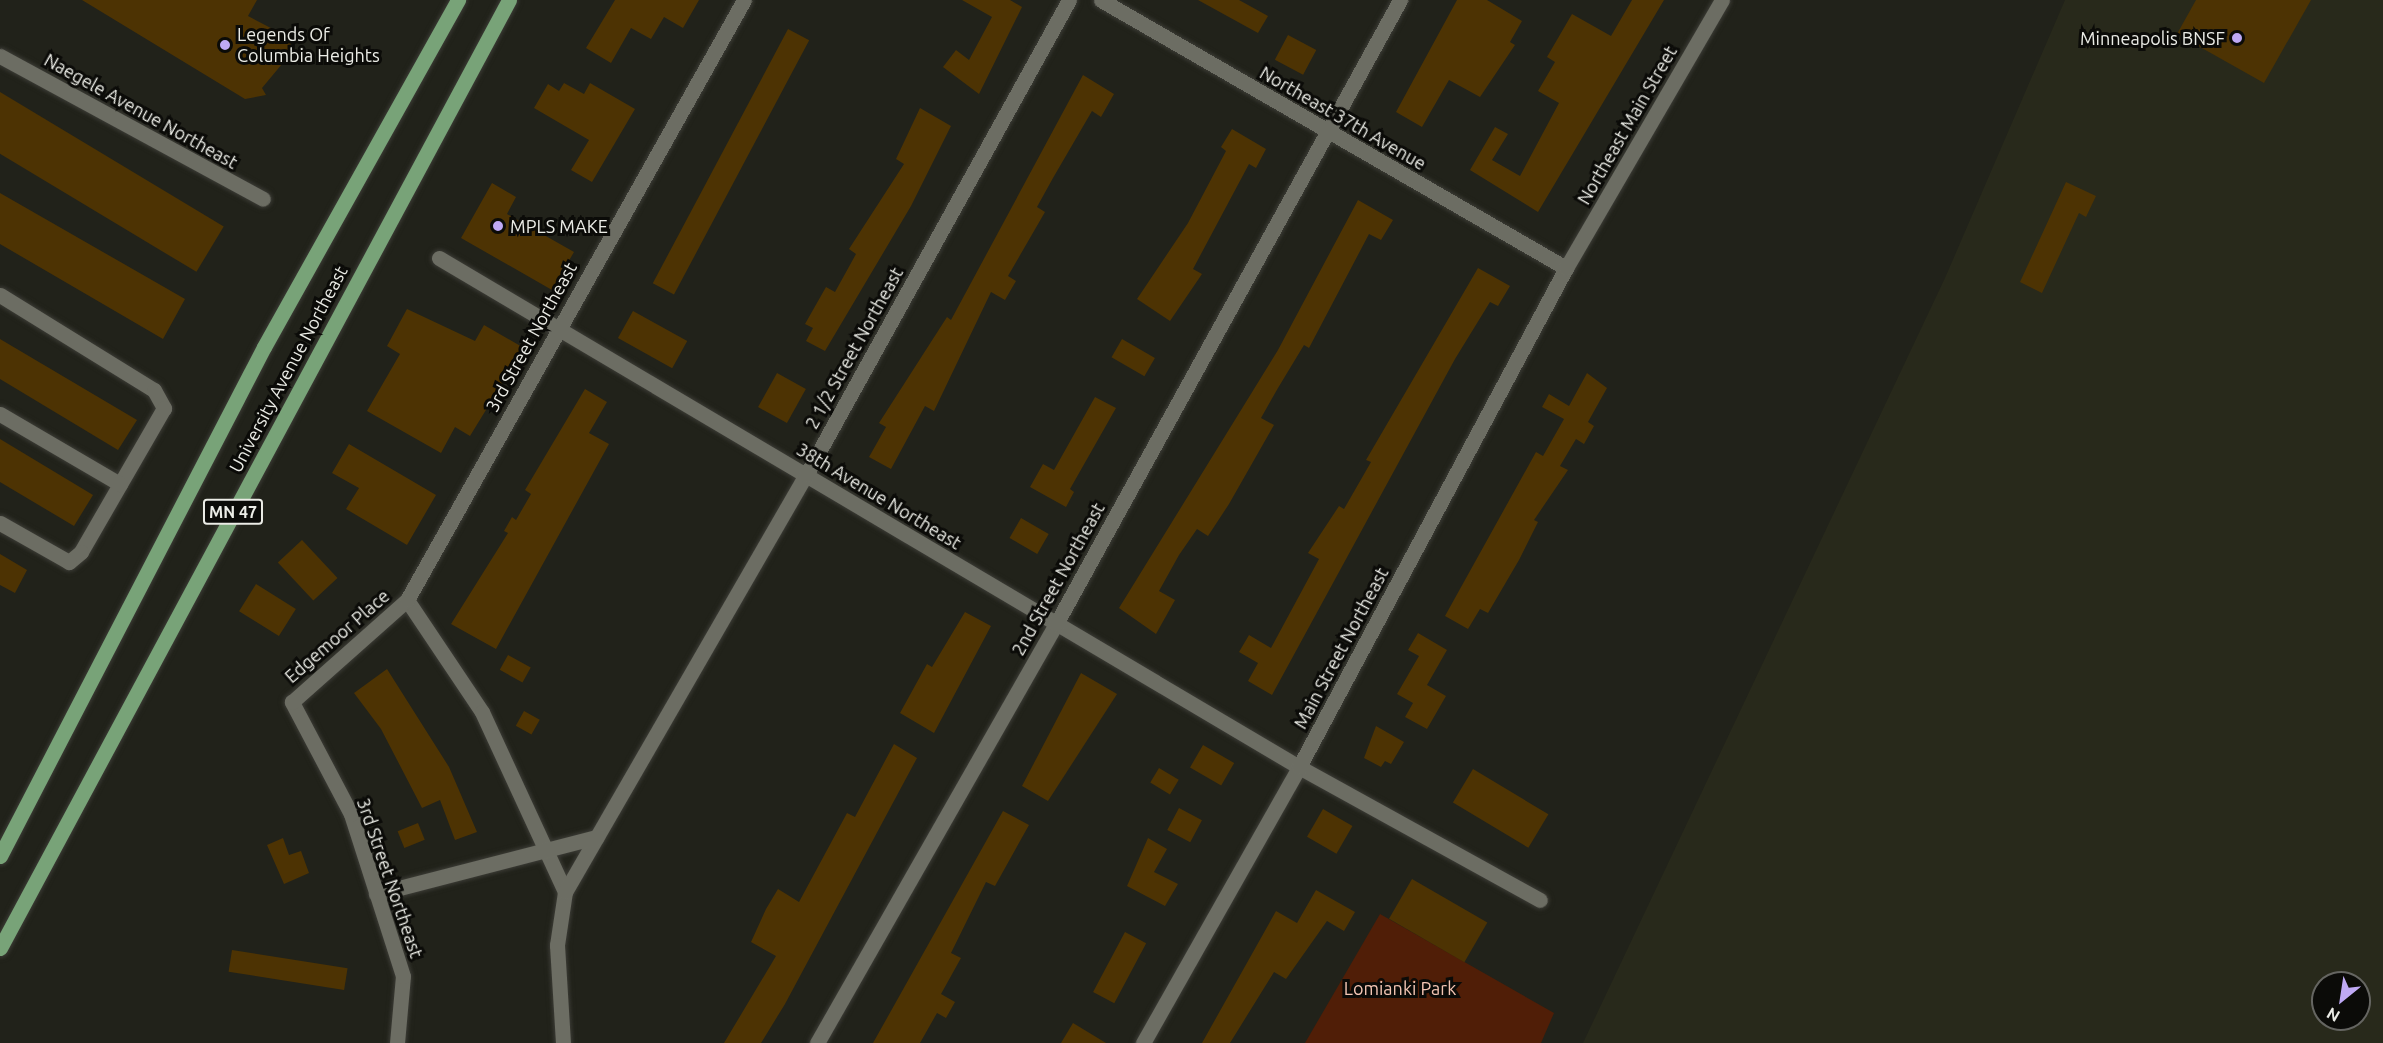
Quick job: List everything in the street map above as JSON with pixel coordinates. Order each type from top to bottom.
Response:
[{"type":"main road","name":"University Avenue Northeast","points":[[0,856],[264,347],[458,0]]},
{"type":"main road","name":"University Avenue Northeast","points":[[0,948],[510,0]]},
{"type":"street","name":"3rd Street Northeast","points":[[407,600],[744,0]]},
{"type":"street","name":"2 1/2 Street Northeast","points":[[565,892],[806,476],[1069,0]]},
{"type":"street","name":"Northeast 37th Avenue","points":[[1101,0],[1566,268]]},
{"type":"street","name":"2nd Street Northeast","points":[[817,1043],[1056,624],[1325,129],[1400,0]]},
{"type":"street","name":"Northeast Main Street","points":[[1566,268],[1722,0]]},
{"type":"street","name":"Naegele Avenue Northeast","points":[[0,56],[263,199]]},
{"type":"street","name":"38th Avenue Northeast","points":[[439,258],[1299,767],[1540,900]]},
{"type":"street","name":"Main Street Northeast","points":[[1143,1043],[1299,767],[1566,268]]},
{"type":"street","points":[[0,295],[154,390],[164,408],[81,552],[69,562],[0,523]]},
{"type":"street","points":[[0,414],[120,484]]},
{"type":"street","points":[[407,600],[482,712],[565,892],[557,945],[563,1043]]},
{"type":"street","name":"Edgemoor Place","points":[[292,702],[407,600]]},
{"type":"street","name":"3rd Street Northeast","points":[[292,702],[351,814],[403,976],[397,1043]]},
{"type":"street","points":[[376,894],[597,837]]},
{"type":"shaded area","points":[[2065,0],[2383,0],[2383,1043],[1583,1043],[1945,278]]},
{"type":"green space","name":"Lomianki Park","points":[[1380,914],[1554,1013],[1541,1043],[1305,1043]]},
{"type":"building","name":"Legends Of Columbia Heights","points":[[82,0],[257,0],[248,16],[290,38],[292,52],[262,88],[266,95],[245,99]]},
{"type":"building","points":[[615,0],[699,0],[683,28],[664,17],[651,39],[631,28],[611,63],[586,48]]},
{"type":"building","points":[[962,0],[1010,0],[1022,7],[979,94],[943,67],[956,50],[969,60],[992,17]]},
{"type":"building","points":[[1198,0],[1239,0],[1268,16],[1258,33]]},
{"type":"building","points":[[1457,0],[1487,0],[1522,21],[1510,42],[1515,45],[1480,97],[1449,80],[1422,127],[1396,112]]},
{"type":"building","points":[[1632,0],[1664,0],[1538,212],[1470,170],[1495,127],[1508,134],[1492,160],[1520,176],[1559,103],[1538,91],[1555,62],[1547,57],[1572,14],[1611,36]]},
{"type":"building","name":"Minneapolis BNSF","points":[[2196,0],[2311,0],[2264,83],[2177,34]]},
{"type":"building","points":[[788,29],[809,40],[674,295],[653,283]]},
{"type":"building","points":[[1288,35],[1316,50],[1303,75],[1275,60]]},
{"type":"building","points":[[1083,75],[1114,94],[1101,117],[1092,111],[1037,207],[1045,212],[1008,276],[1016,281],[1005,300],[991,292],[934,411],[925,406],[891,469],[869,457],[886,427],[879,423],[947,317],[951,320]]},
{"type":"building","points":[[564,83],[584,94],[590,83],[635,109],[592,182],[571,170],[589,140],[534,108],[548,84],[559,91]]},
{"type":"building","points":[[0,92],[224,226],[196,272],[0,154]]},
{"type":"building","points":[[920,108],[951,126],[911,206],[825,351],[806,341],[813,328],[805,324],[826,287],[835,292],[856,254],[849,249],[904,164],[896,159]]},
{"type":"building","points":[[1232,129],[1266,149],[1256,168],[1249,164],[1193,269],[1202,274],[1170,321],[1137,299],[1188,223],[1226,151],[1221,147]]},
{"type":"building","points":[[2066,182],[2096,196],[2086,217],[2079,213],[2042,293],[2020,282]]},
{"type":"building","name":"MPLS MAKE","points":[[492,183],[516,197],[507,214],[574,252],[552,290],[461,238]]},
{"type":"building","points":[[0,193],[185,299],[163,339],[0,244]]},
{"type":"building","points":[[1358,200],[1393,220],[1381,240],[1369,234],[1309,348],[1304,345],[1278,388],[1261,418],[1274,425],[1229,504],[1208,536],[1197,529],[1179,555],[1159,591],[1175,600],[1156,634],[1119,608],[1278,350]]},
{"type":"building","points":[[1478,268],[1510,286],[1498,306],[1490,302],[1455,359],[1272,695],[1248,681],[1258,663],[1239,652],[1249,635],[1271,648],[1319,559],[1308,553],[1339,506],[1344,509],[1371,462],[1366,460]]},
{"type":"building","points":[[407,309],[475,341],[484,325],[524,348],[470,436],[455,427],[441,453],[367,411],[400,354],[387,346]]},
{"type":"building","points":[[633,311],[687,341],[672,368],[618,338]]},
{"type":"building","points":[[0,339],[137,420],[118,450],[0,379]]},
{"type":"building","points":[[1122,339],[1155,358],[1144,376],[1112,357]]},
{"type":"building","points":[[777,373],[806,389],[787,423],[758,407]]},
{"type":"building","points":[[1587,373],[1607,388],[1588,422],[1594,426],[1584,444],[1576,439],[1560,466],[1568,470],[1534,520],[1538,522],[1488,613],[1480,609],[1468,629],[1445,616],[1536,452],[1543,456],[1564,419],[1542,407],[1549,394],[1569,406]]},
{"type":"building","points":[[585,389],[607,402],[589,433],[609,444],[496,649],[451,624],[508,533],[504,531],[512,517],[516,520],[531,494],[525,490]]},
{"type":"building","points":[[1095,397],[1116,408],[1070,489],[1074,492],[1066,507],[1030,487],[1043,464],[1054,470]]},
{"type":"building","points":[[0,439],[93,495],[74,526],[0,482]]},
{"type":"building","points":[[349,444],[436,495],[407,545],[346,509],[359,488],[332,473]]},
{"type":"building","points":[[1021,518],[1049,534],[1037,554],[1010,538]]},
{"type":"building","points":[[302,540],[337,578],[313,601],[278,563]]},
{"type":"building","points":[[0,554],[27,570],[15,593],[0,585]]},
{"type":"building","points":[[256,584],[296,609],[279,636],[239,611]]},
{"type":"building","points":[[965,612],[991,626],[934,733],[900,713],[927,664],[932,667]]},
{"type":"building","points":[[1418,633],[1447,650],[1427,685],[1446,696],[1427,729],[1405,717],[1413,703],[1397,694],[1419,656],[1408,650]]},
{"type":"building","points":[[508,655],[531,668],[522,682],[500,670]]},
{"type":"building","points":[[387,669],[449,767],[477,832],[455,840],[440,800],[422,808],[381,729],[354,693]]},
{"type":"building","points":[[1081,673],[1117,694],[1048,801],[1022,786]]},
{"type":"building","points":[[524,711],[540,720],[532,735],[516,726]]},
{"type":"building","points":[[1376,726],[1404,742],[1391,764],[1385,761],[1381,767],[1364,758]]},
{"type":"building","points":[[894,744],[917,758],[785,1004],[761,1043],[724,1043],[776,956],[751,942],[766,909],[778,889],[799,902],[847,813],[855,817]]},
{"type":"building","points":[[1203,745],[1234,763],[1221,786],[1190,768]]},
{"type":"building","points":[[1159,768],[1179,780],[1170,794],[1150,783]]},
{"type":"building","points":[[1473,769],[1548,814],[1528,848],[1453,802]]},
{"type":"building","points":[[1179,808],[1202,820],[1190,842],[1167,830]]},
{"type":"building","points":[[1323,809],[1352,826],[1336,854],[1307,837]]},
{"type":"building","points":[[1003,811],[1029,825],[995,886],[986,882],[951,953],[961,958],[941,994],[955,1002],[946,1018],[937,1013],[920,1043],[873,1043]]},
{"type":"building","points":[[418,823],[425,840],[404,848],[398,831]]},
{"type":"building","points":[[283,838],[289,855],[301,851],[309,873],[284,884],[267,845]]},
{"type":"building","points":[[1148,838],[1167,849],[1154,872],[1178,884],[1165,906],[1127,886]]},
{"type":"building","points":[[1412,879],[1487,923],[1464,962],[1389,919]]},
{"type":"building","points":[[1316,890],[1355,912],[1344,931],[1327,921],[1286,979],[1274,972],[1230,1043],[1202,1043],[1276,911],[1297,923]]},
{"type":"building","points":[[1125,932],[1146,943],[1114,1003],[1093,992]]},
{"type":"building","points":[[232,950],[348,968],[344,990],[229,972]]},
{"type":"building","points":[[1073,1023],[1106,1043],[1061,1043]]},
{"type":"place","name":"Minneapolis BNSF","points":[[2237,38]]},
{"type":"place","name":"Legends Of Columbia Heights","points":[[225,45]]},
{"type":"place","name":"MPLS MAKE","points":[[498,226]]}]
